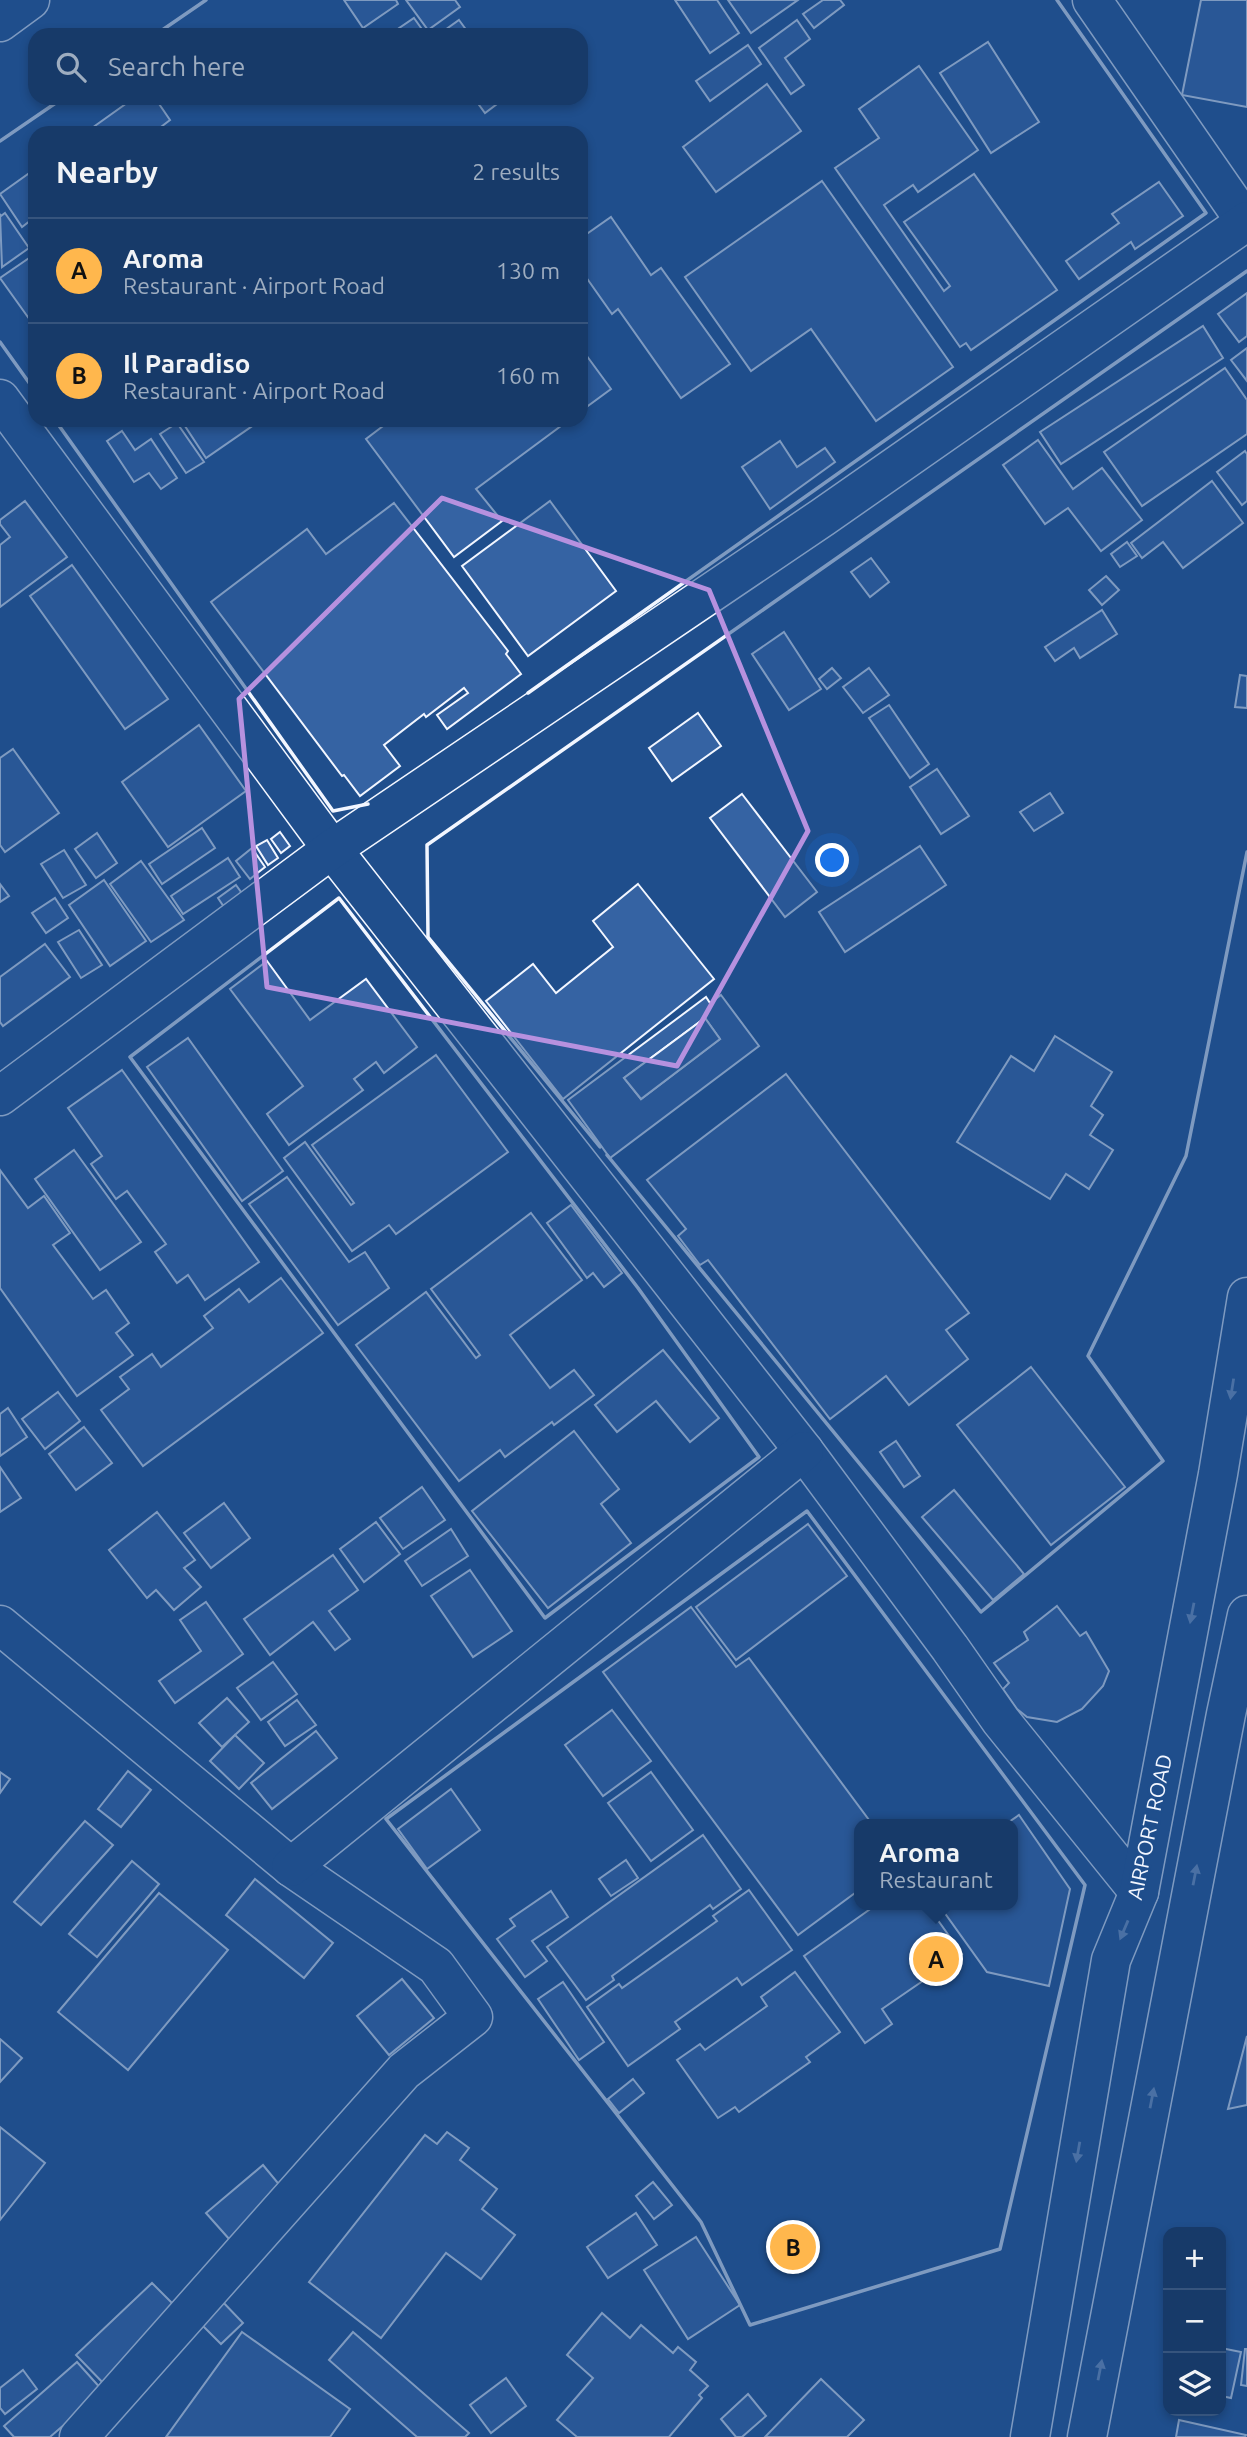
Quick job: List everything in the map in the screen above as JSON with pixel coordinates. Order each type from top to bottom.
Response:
[{"type":"street","points":[[0,23],[30,0]]},
{"type":"street","points":[[0,1096],[332,849],[823,517],[1246,221],[1092,0]]},
{"type":"street","points":[[0,399],[332,849],[804,1451],[1001,1721],[1139,1892]]},
{"type":"street","name":"AIRPORT ROAD","points":[[1030,2437],[1111,1960],[1139,1892],[1218,1474],[1247,1297]]},
{"type":"street","points":[[291,1867],[804,1451]]},
{"type":"street","points":[[1087,2437],[1247,1615]]},
{"type":"street","points":[[0,1625],[291,1867],[436,1966],[473,2017],[404,2071],[79,2437]]},
{"type":"highlighted area","points":[[442,498],[709,590],[808,831],[677,1066],[267,987],[239,699]]},
{"type":"building","points":[[344,0],[396,0],[398,4],[363,28]]},
{"type":"building","points":[[406,0],[455,0],[460,7],[431,28],[427,28]]},
{"type":"building","points":[[675,0],[717,0],[739,33],[710,53]]},
{"type":"building","points":[[728,0],[798,0],[751,33]]},
{"type":"building","points":[[823,0],[840,0],[844,5],[814,28],[803,14]]},
{"type":"building","points":[[1201,0],[1247,0],[1247,107],[1182,95]]},
{"type":"building","points":[[414,18],[421,28],[399,28]]},
{"type":"building","points":[[459,20],[465,28],[448,28]]},
{"type":"building","points":[[797,20],[810,39],[785,58],[804,85],[791,94],[759,48]]},
{"type":"building","points":[[988,42],[1039,122],[991,153],[940,73]]},
{"type":"building","points":[[748,45],[761,64],[710,101],[696,81]]},
{"type":"building","points":[[919,66],[978,150],[918,192],[913,185],[884,205],[944,291],[950,286],[904,222],[974,174],[1057,290],[971,350],[966,343],[960,347],[835,168],[879,138],[859,109]]},
{"type":"building","points":[[767,84],[801,131],[716,192],[683,147]]},
{"type":"building","points":[[124,105],[160,105],[170,120],[162,126],[95,126]]},
{"type":"building","points":[[479,105],[496,105],[485,113]]},
{"type":"building","points":[[28,174],[28,222],[22,227],[0,194]]},
{"type":"building","points":[[822,181],[953,367],[876,421],[811,329],[751,371],[685,277]]},
{"type":"building","points":[[1159,182],[1183,216],[1135,249],[1131,242],[1079,279],[1066,261],[1119,223],[1112,214]]},
{"type":"building","points":[[5,213],[28,247],[2,267],[0,214],[1,216]]},
{"type":"building","points":[[611,217],[651,275],[661,268],[730,364],[681,398],[618,309],[612,314],[588,280],[588,233]]},
{"type":"building","points":[[28,259],[28,317],[0,278]]},
{"type":"building","points":[[1247,293],[1247,336],[1239,342],[1218,314]]},
{"type":"building","points":[[1203,326],[1223,358],[1061,464],[1040,432]]},
{"type":"building","points":[[1247,348],[1247,381],[1231,360]]},
{"type":"building","points":[[588,358],[611,389],[588,406]]},
{"type":"building","points":[[1225,368],[1247,400],[1247,434],[1142,506],[1104,452]]},
{"type":"building","points":[[171,427],[180,427],[204,462],[186,473],[160,434]]},
{"type":"building","points":[[186,427],[251,427],[206,458]]},
{"type":"building","points":[[382,427],[560,427],[476,489],[502,521],[454,557],[366,439]]},
{"type":"building","points":[[122,431],[135,450],[151,439],[177,478],[161,489],[149,473],[134,482],[107,441]]},
{"type":"building","points":[[1038,440],[1073,489],[1102,468],[1142,520],[1101,551],[1068,508],[1045,524],[1003,465]]},
{"type":"building","points":[[780,441],[797,467],[825,448],[835,462],[770,509],[742,467]]},
{"type":"building","points":[[1245,451],[1247,501],[1242,505],[1217,472]]},
{"type":"building","points":[[1212,481],[1243,523],[1183,568],[1163,542],[1142,558],[1131,543]]},
{"type":"building","points":[[25,501],[67,557],[0,607],[0,545],[10,537],[0,520]]},
{"type":"building","points":[[550,501],[616,591],[528,656],[462,566]]},
{"type":"building","points":[[394,503],[508,651],[506,654],[521,674],[447,729],[437,715],[468,693],[464,688],[426,717],[424,714],[384,745],[400,766],[360,796],[211,602],[307,529],[326,554]]},
{"type":"building","points":[[1127,542],[1137,556],[1120,567],[1111,554]]},
{"type":"building","points":[[871,558],[889,582],[870,597],[851,572]]},
{"type":"building","points":[[72,565],[168,699],[125,729],[30,596]]},
{"type":"building","points":[[1106,576],[1119,590],[1102,605],[1089,590]]},
{"type":"building","points":[[1102,610],[1117,634],[1080,658],[1074,648],[1055,661],[1045,647]]},
{"type":"building","points":[[784,632],[821,689],[789,710],[752,654]]},
{"type":"building","points":[[832,668],[841,678],[827,689],[819,679]]},
{"type":"building","points":[[869,668],[889,695],[863,713],[843,687]]},
{"type":"building","points":[[1240,675],[1247,676],[1247,708],[1235,707]]},
{"type":"building","points":[[889,705],[929,764],[910,778],[869,718]]},
{"type":"building","points":[[698,713],[721,746],[672,781],[649,748]]},
{"type":"building","points":[[199,725],[246,791],[168,847],[122,782]]},
{"type":"building","points":[[13,749],[59,813],[5,852],[0,845],[0,758]]},
{"type":"building","points":[[937,769],[969,816],[941,834],[910,787]]},
{"type":"building","points":[[1050,793],[1063,813],[1034,831],[1020,812]]},
{"type":"building","points":[[742,794],[817,892],[785,917],[710,818]]},
{"type":"building","points":[[202,828],[215,848],[162,884],[149,864]]},
{"type":"building","points":[[280,832],[290,846],[281,853],[271,839]]},
{"type":"building","points":[[97,833],[117,863],[96,878],[75,849]]},
{"type":"building","points":[[267,840],[278,858],[268,865],[256,846]]},
{"type":"building","points":[[920,846],[946,885],[845,952],[819,912]]},
{"type":"building","points":[[252,848],[265,867],[250,879],[236,861]]},
{"type":"building","points":[[64,850],[86,885],[63,898],[41,864]]},
{"type":"building","points":[[228,858],[240,877],[183,914],[171,896]]},
{"type":"building","points":[[141,861],[184,920],[151,942],[110,884]]},
{"type":"building","points":[[104,880],[146,941],[110,966],[69,905]]},
{"type":"building","points":[[0,884],[9,896],[0,902]]},
{"type":"building","points":[[638,884],[714,979],[563,1099],[486,1001],[533,964],[556,993],[613,947],[593,921]]},
{"type":"building","points":[[236,885],[251,906],[232,919],[218,898]]},
{"type":"building","points":[[55,898],[68,918],[46,933],[32,913]]},
{"type":"building","points":[[79,930],[102,965],[81,978],[58,942]]},
{"type":"building","points":[[45,944],[70,977],[3,1026],[0,1022],[0,977]]},
{"type":"building","points":[[267,961],[310,1020],[366,979],[417,1047],[384,1073],[376,1062],[354,1079],[363,1090],[289,1145],[267,1114],[303,1086],[230,989]]},
{"type":"building","points":[[721,995],[759,1046],[610,1158],[568,1100],[706,997],[710,1003]],"holes":[[[705,1018],[720,1039],[641,1099],[624,1078]]]},
{"type":"building","points":[[705,1018],[720,1039],[641,1099],[624,1078]]},
{"type":"building","points":[[1055,1036],[1112,1072],[1091,1106],[1103,1115],[1090,1135],[1113,1150],[1089,1189],[1066,1174],[1050,1199],[957,1142],[1011,1056],[1034,1071]]},
{"type":"building","points":[[188,1038],[283,1171],[242,1201],[147,1067]]},
{"type":"building","points":[[436,1055],[508,1152],[396,1234],[389,1225],[352,1251],[284,1158],[305,1142],[351,1205],[354,1203],[312,1145]]},
{"type":"building","points":[[122,1070],[259,1262],[205,1300],[188,1275],[177,1283],[155,1252],[166,1244],[127,1191],[116,1199],[91,1164],[102,1156],[68,1108]]},
{"type":"building","points":[[786,1074],[969,1313],[946,1330],[968,1359],[909,1405],[886,1376],[830,1419],[708,1260],[700,1265],[678,1236],[686,1229],[647,1180]]},
{"type":"building","points":[[74,1150],[141,1242],[100,1270],[35,1179]]},
{"type":"building","points":[[0,1170],[28,1208],[44,1196],[70,1233],[53,1245],[93,1299],[106,1290],[129,1323],[116,1333],[133,1355],[77,1396],[0,1288]]},
{"type":"building","points":[[287,1177],[349,1262],[365,1252],[389,1288],[338,1325],[249,1204]]},
{"type":"building","points":[[571,1205],[622,1273],[604,1287],[593,1273],[587,1278],[547,1223]]},
{"type":"building","points":[[531,1213],[582,1280],[510,1335],[550,1388],[574,1370],[594,1395],[505,1457],[500,1450],[459,1481],[356,1345],[426,1292],[476,1358],[480,1355],[431,1289]]},
{"type":"building","points":[[281,1278],[323,1333],[143,1466],[101,1410],[129,1389],[120,1377],[152,1354],[161,1367],[213,1328],[204,1316],[239,1289],[249,1302]]},
{"type":"building","points":[[663,1350],[719,1418],[690,1442],[656,1401],[617,1432],[595,1405]]},
{"type":"building","points":[[1031,1367],[1125,1487],[1051,1545],[957,1425]]},
{"type":"building","points":[[58,1392],[80,1421],[45,1449],[22,1419]]},
{"type":"building","points":[[8,1408],[27,1437],[0,1456],[0,1414]]},
{"type":"building","points":[[84,1427],[112,1463],[76,1490],[49,1454]]},
{"type":"building","points":[[574,1431],[619,1489],[601,1504],[631,1543],[548,1608],[472,1511]]},
{"type":"building","points":[[896,1441],[920,1476],[904,1487],[880,1452]]},
{"type":"building","points":[[0,1467],[21,1498],[0,1512]]},
{"type":"building","points":[[422,1487],[445,1520],[403,1549],[380,1518]]},
{"type":"building","points":[[954,1490],[1024,1574],[993,1600],[922,1517]]},
{"type":"building","points":[[224,1503],[250,1538],[211,1568],[184,1533]]},
{"type":"building","points":[[157,1512],[195,1560],[184,1568],[201,1587],[174,1610],[156,1590],[147,1598],[109,1550]]},
{"type":"building","points":[[376,1522],[400,1554],[364,1582],[340,1549]]},
{"type":"building","points":[[808,1524],[847,1576],[736,1660],[696,1607]]},
{"type":"building","points":[[451,1529],[468,1556],[422,1586],[405,1561]]},
{"type":"building","points":[[333,1555],[358,1590],[329,1611],[350,1639],[335,1650],[313,1622],[270,1655],[244,1619]]},
{"type":"building","points":[[470,1570],[512,1631],[473,1657],[431,1596]]},
{"type":"building","points":[[206,1602],[243,1654],[175,1703],[159,1681],[201,1651],[180,1620]]},
{"type":"building","points":[[1057,1606],[1080,1636],[1086,1632],[1109,1671],[1103,1686],[1082,1709],[1057,1722],[1027,1717],[1017,1709],[1003,1689],[1009,1683],[994,1663],[1028,1640],[1024,1632]]},
{"type":"building","points":[[691,1607],[736,1667],[749,1658],[868,1819],[854,1819],[854,1894],[798,1935],[603,1672]]},
{"type":"building","points":[[273,1662],[297,1694],[261,1720],[237,1688]]},
{"type":"building","points":[[227,1698],[249,1722],[222,1747],[199,1723]]},
{"type":"building","points":[[297,1700],[316,1725],[285,1746],[268,1722]]},
{"type":"building","points":[[612,1710],[651,1761],[603,1796],[565,1745]]},
{"type":"building","points":[[316,1731],[337,1758],[272,1809],[251,1783]]},
{"type":"building","points":[[235,1735],[264,1763],[239,1789],[210,1761]]},
{"type":"building","points":[[128,1771],[151,1790],[121,1827],[98,1809]]},
{"type":"building","points":[[0,1772],[10,1779],[0,1793]]},
{"type":"building","points":[[651,1772],[693,1830],[651,1861],[608,1803]]},
{"type":"building","points":[[451,1789],[480,1830],[427,1869],[398,1829]]},
{"type":"building","points":[[1019,1815],[1070,1889],[1049,1986],[987,1972],[943,1910],[1018,1910],[1018,1819],[1013,1819]]},
{"type":"building","points":[[85,1821],[113,1845],[41,1925],[14,1902]]},
{"type":"building","points":[[703,1835],[741,1889],[713,1909],[710,1905],[612,1976],[614,1980],[586,2000],[547,1947]]},
{"type":"building","points":[[626,1860],[638,1878],[611,1896],[599,1879]]},
{"type":"building","points":[[132,1861],[159,1884],[97,1957],[69,1934]]},
{"type":"building","points":[[255,1879],[333,1943],[304,1978],[226,1915]]},
{"type":"building","points":[[749,1890],[792,1950],[742,1985],[737,1978],[675,2022],[680,2029],[628,2066],[587,2007],[619,1984],[622,1988],[717,1921],[713,1916]]},
{"type":"building","points":[[551,1891],[568,1917],[532,1941],[547,1961],[525,1977],[497,1939],[515,1926],[510,1919]]},
{"type":"building","points":[[159,1893],[228,1950],[128,2070],[58,2012]]},
{"type":"building","points":[[869,1910],[931,1910],[962,1954],[882,2009],[892,2024],[865,2043],[804,1956]]},
{"type":"building","points":[[795,1972],[840,2032],[806,2057],[810,2062],[739,2112],[735,2107],[718,2118],[677,2060],[700,2044],[705,2050],[767,2006],[761,1997]]},
{"type":"building","points":[[402,1979],[434,2018],[389,2055],[357,2016]]},
{"type":"building","points":[[563,1982],[604,2042],[579,2060],[538,1999]]},
{"type":"building","points":[[1247,2036],[1247,2105],[1228,2109]]},
{"type":"building","points":[[0,2039],[22,2058],[0,2082]]},
{"type":"building","points":[[633,2079],[644,2093],[619,2113],[608,2099]]},
{"type":"building","points":[[0,2127],[45,2163],[0,2220]]},
{"type":"building","points":[[447,2132],[469,2148],[460,2160],[497,2189],[482,2209],[515,2235],[481,2279],[446,2253],[381,2338],[309,2282],[425,2135],[437,2144]]},
{"type":"building","points":[[263,2165],[287,2194],[230,2240],[206,2213]]},
{"type":"building","points":[[653,2182],[672,2205],[654,2219],[636,2196]]},
{"type":"building","points":[[636,2213],[657,2245],[608,2278],[587,2247]]},
{"type":"building","points":[[696,2237],[740,2305],[688,2339],[644,2270]]},
{"type":"building","points":[[152,2283],[183,2314],[107,2387],[76,2355]]},
{"type":"building","points":[[220,2299],[243,2323],[221,2344],[198,2321]]},
{"type":"building","points":[[602,2313],[630,2338],[641,2325],[673,2353],[678,2347],[696,2362],[690,2370],[708,2386],[699,2395],[702,2398],[669,2437],[577,2437],[557,2420],[593,2378],[567,2355]]},
{"type":"building","points":[[242,2332],[350,2409],[330,2437],[166,2437]]},
{"type":"building","points":[[353,2332],[469,2433],[465,2437],[417,2437],[329,2360]]},
{"type":"building","points":[[1226,2349],[1241,2352],[1231,2398],[1226,2397]]},
{"type":"building","points":[[1247,2349],[1247,2386],[1241,2385]]},
{"type":"building","points":[[77,2362],[103,2391],[50,2437],[14,2437],[4,2426]]},
{"type":"building","points":[[23,2370],[37,2389],[5,2414],[0,2408],[0,2388]]},
{"type":"building","points":[[506,2378],[526,2406],[491,2433],[470,2405]]},
{"type":"building","points":[[821,2379],[864,2420],[847,2437],[765,2437]]},
{"type":"building","points":[[748,2394],[766,2416],[742,2437],[736,2437],[721,2419]]},
{"type":"building","points":[[1179,2420],[1246,2435],[1176,2437]]},
{"type":"wall","points":[[165,28],[206,0]]},
{"type":"wall","points":[[528,693],[1206,213],[1057,0]]},
{"type":"wall","points":[[0,141],[53,105]]},
{"type":"wall","points":[[600,1147],[428,937],[427,845],[1247,271]]},
{"type":"wall","points":[[0,342],[28,381]]},
{"type":"wall","points":[[60,427],[333,811],[368,804]]},
{"type":"wall","points":[[607,1155],[981,1612],[1163,1461],[1088,1356],[1186,1156],[1247,852]]},
{"type":"wall","points":[[339,898],[638,1288],[759,1457],[545,1618],[130,1057],[339,898]]},
{"type":"wall","points":[[807,1511],[1085,1885],[1000,2249],[750,2325],[701,2222],[386,1819],[807,1511]]},
{"type":"place","name":"Aroma","points":[[936,1959]]},
{"type":"place","name":"Il Paradiso","points":[[793,2247]]}]
